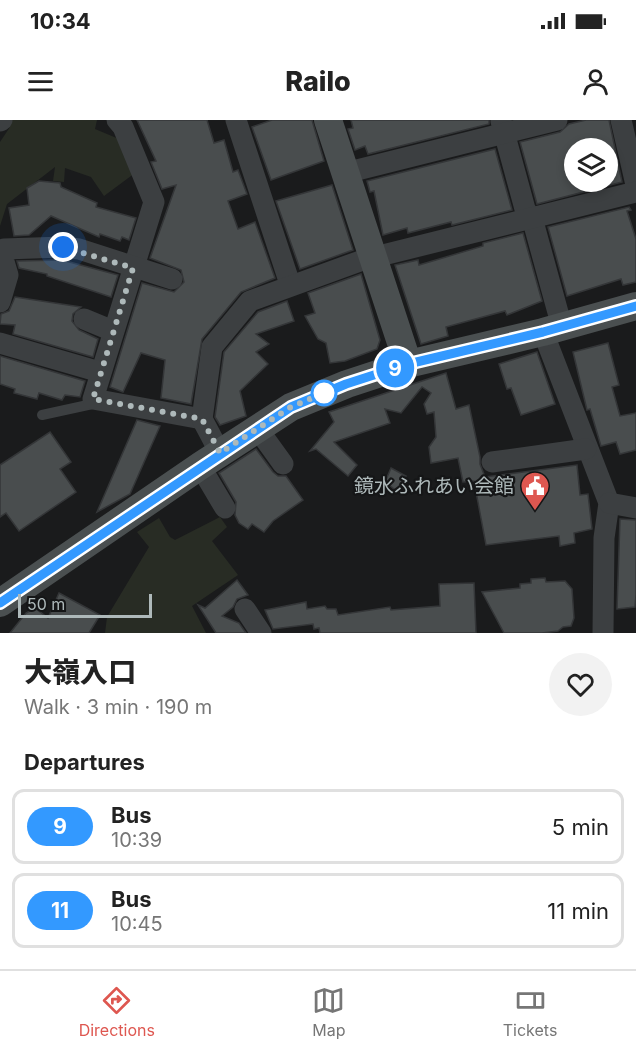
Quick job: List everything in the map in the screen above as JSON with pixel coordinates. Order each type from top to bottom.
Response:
[{"type":"main road","points":[[328,120],[408,364]]},
{"type":"main road","points":[[0,603],[257,428],[316,396],[408,364],[552,330],[636,306]]},
{"type":"street","points":[[117,120],[123,127],[154,202],[93,399],[202,419]]},
{"type":"street","points":[[345,173],[503,127],[557,120]]},
{"type":"street","points":[[621,120],[636,185]]},
{"type":"street","points":[[239,121],[291,284]]},
{"type":"street","points":[[503,127],[528,218],[534,225],[552,330],[586,449],[609,503],[604,538],[603,633]]},
{"type":"street","points":[[225,508],[210,459],[202,419],[213,347],[250,301],[291,284],[373,258],[636,192]]},
{"type":"street","points":[[0,302],[8,274],[3,255],[4,249],[63,247],[172,279]]},
{"type":"street","points":[[84,319],[113,331]]},
{"type":"street","points":[[0,342],[100,372]]},
{"type":"street","points":[[257,428],[283,464]]},
{"type":"street","points":[[492,462],[586,449]]},
{"type":"street","points":[[609,503],[636,508]]},
{"type":"street","points":[[245,609],[261,633]]},
{"type":"lane","points":[[42,415],[103,402]]},
{"type":"shaded area","points":[[6,120],[97,120],[95,129],[119,139],[135,173],[104,196],[91,177],[65,168],[64,182],[53,181],[55,167],[7,204],[0,226],[0,142],[10,127]]},
{"type":"shaded area","points":[[220,517],[227,527],[212,541],[238,575],[192,606],[206,633],[105,633],[107,617],[149,547],[137,532],[159,518],[170,537],[175,540]]},
{"type":"building","points":[[137,120],[207,120],[214,143],[224,140],[233,172],[238,170],[247,194],[228,201],[238,229],[255,222],[275,278],[241,292],[202,339],[191,404],[161,398],[165,360],[141,353],[123,392],[110,387],[142,283],[174,292],[184,282],[181,270],[150,258],[176,185],[162,189],[151,162],[156,161]]},
{"type":"building","points":[[272,120],[312,120],[324,161],[271,180],[252,127]]},
{"type":"building","points":[[351,120],[489,120],[489,124],[368,154],[365,146],[355,150],[348,129],[353,128]]},
{"type":"building","points":[[586,120],[609,120],[613,138],[564,138],[564,192],[583,192],[537,204],[520,142],[560,132],[569,124]]},
{"type":"building","points":[[495,149],[512,210],[452,225],[451,222],[408,233],[407,228],[383,235],[374,191],[370,192],[367,181]]},
{"type":"building","points":[[618,163],[622,182],[618,183]]},
{"type":"building","points":[[39,181],[60,183],[61,187],[97,203],[96,207],[136,218],[129,240],[122,237],[120,241],[100,234],[99,237],[51,216],[29,235],[14,236],[9,208],[29,205],[27,188]]},
{"type":"building","points":[[332,185],[353,250],[300,269],[276,201]]},
{"type":"building","points":[[629,207],[631,210],[627,211],[636,239],[636,282],[623,285],[621,279],[567,296],[548,227]]},
{"type":"building","points":[[523,233],[542,301],[507,315],[505,311],[446,327],[448,336],[421,344],[395,265],[418,260],[419,265],[483,246],[483,243]]},
{"type":"building","points":[[62,260],[118,275],[111,297],[47,276],[47,274],[19,268],[17,261]]},
{"type":"building","points":[[361,274],[380,340],[377,349],[345,361],[330,363],[326,343],[318,339],[305,316],[315,313],[308,293]]},
{"type":"building","points":[[15,297],[81,307],[73,314],[72,321],[79,330],[98,339],[93,357],[13,334],[15,325],[0,324],[1,314],[9,311]]},
{"type":"building","points":[[287,301],[294,321],[256,334],[269,344],[256,352],[268,364],[240,391],[246,416],[220,425],[215,417],[224,352],[258,312]]},
{"type":"building","points":[[608,343],[619,385],[612,387],[620,416],[636,413],[636,450],[620,454],[616,442],[601,446],[590,409],[587,410],[573,352]]},
{"type":"building","points":[[537,352],[555,404],[521,415],[511,388],[507,389],[499,364]]},
{"type":"building","points":[[0,356],[85,381],[80,397],[65,395],[62,400],[39,393],[37,399],[14,393],[15,389],[0,384]]},
{"type":"building","points":[[446,373],[456,409],[469,405],[480,464],[485,477],[577,465],[580,495],[588,494],[592,529],[574,533],[575,543],[560,546],[559,536],[486,545],[474,481],[463,482],[458,458],[431,463],[429,447],[436,437],[434,412],[427,414],[424,404],[431,393],[422,387],[401,413],[385,409],[390,423],[334,442],[357,465],[348,476],[316,449],[310,451],[334,422],[329,412]]},
{"type":"building","points":[[137,420],[160,426],[130,494],[97,512]]},
{"type":"building","points":[[50,432],[71,462],[60,469],[76,492],[19,531],[6,513],[0,517],[0,465]]},
{"type":"building","points":[[256,449],[273,472],[278,476],[286,476],[303,500],[273,521],[264,532],[252,524],[248,529],[239,523],[235,515],[236,502],[219,473]]},
{"type":"building","points":[[391,468],[406,476],[398,492],[385,482]]},
{"type":"building","points":[[620,519],[636,520],[636,595],[635,607],[617,609]]},
{"type":"building","points":[[545,578],[546,582],[565,581],[572,589],[574,618],[571,626],[563,627],[558,631],[542,633],[504,633],[482,592],[520,588],[520,584],[531,583],[531,579]]},
{"type":"building","points":[[237,580],[248,595],[237,599],[233,607],[222,616],[239,623],[246,633],[216,633],[198,605],[205,608]]},
{"type":"building","points":[[474,583],[476,633],[320,633],[319,628],[314,629],[313,624],[273,629],[265,610],[306,602],[307,609],[325,606],[327,609],[336,609],[338,615],[390,607],[391,610],[440,606],[439,584]]},
{"type":"building","points":[[59,593],[100,615],[89,633],[10,633],[26,613],[35,608],[48,618]]},
{"type":"bus line","name":"9","points":[[0,603],[200,466],[291,407],[346,384],[408,364],[543,332],[636,306]]},
{"type":"place","name":"鏡水ふれあい会館","points":[[535,512]]},
{"type":"route","points":[[63,247],[79,249],[133,268],[93,399],[202,419],[220,453],[291,407],[331,390],[324,393]]}]
